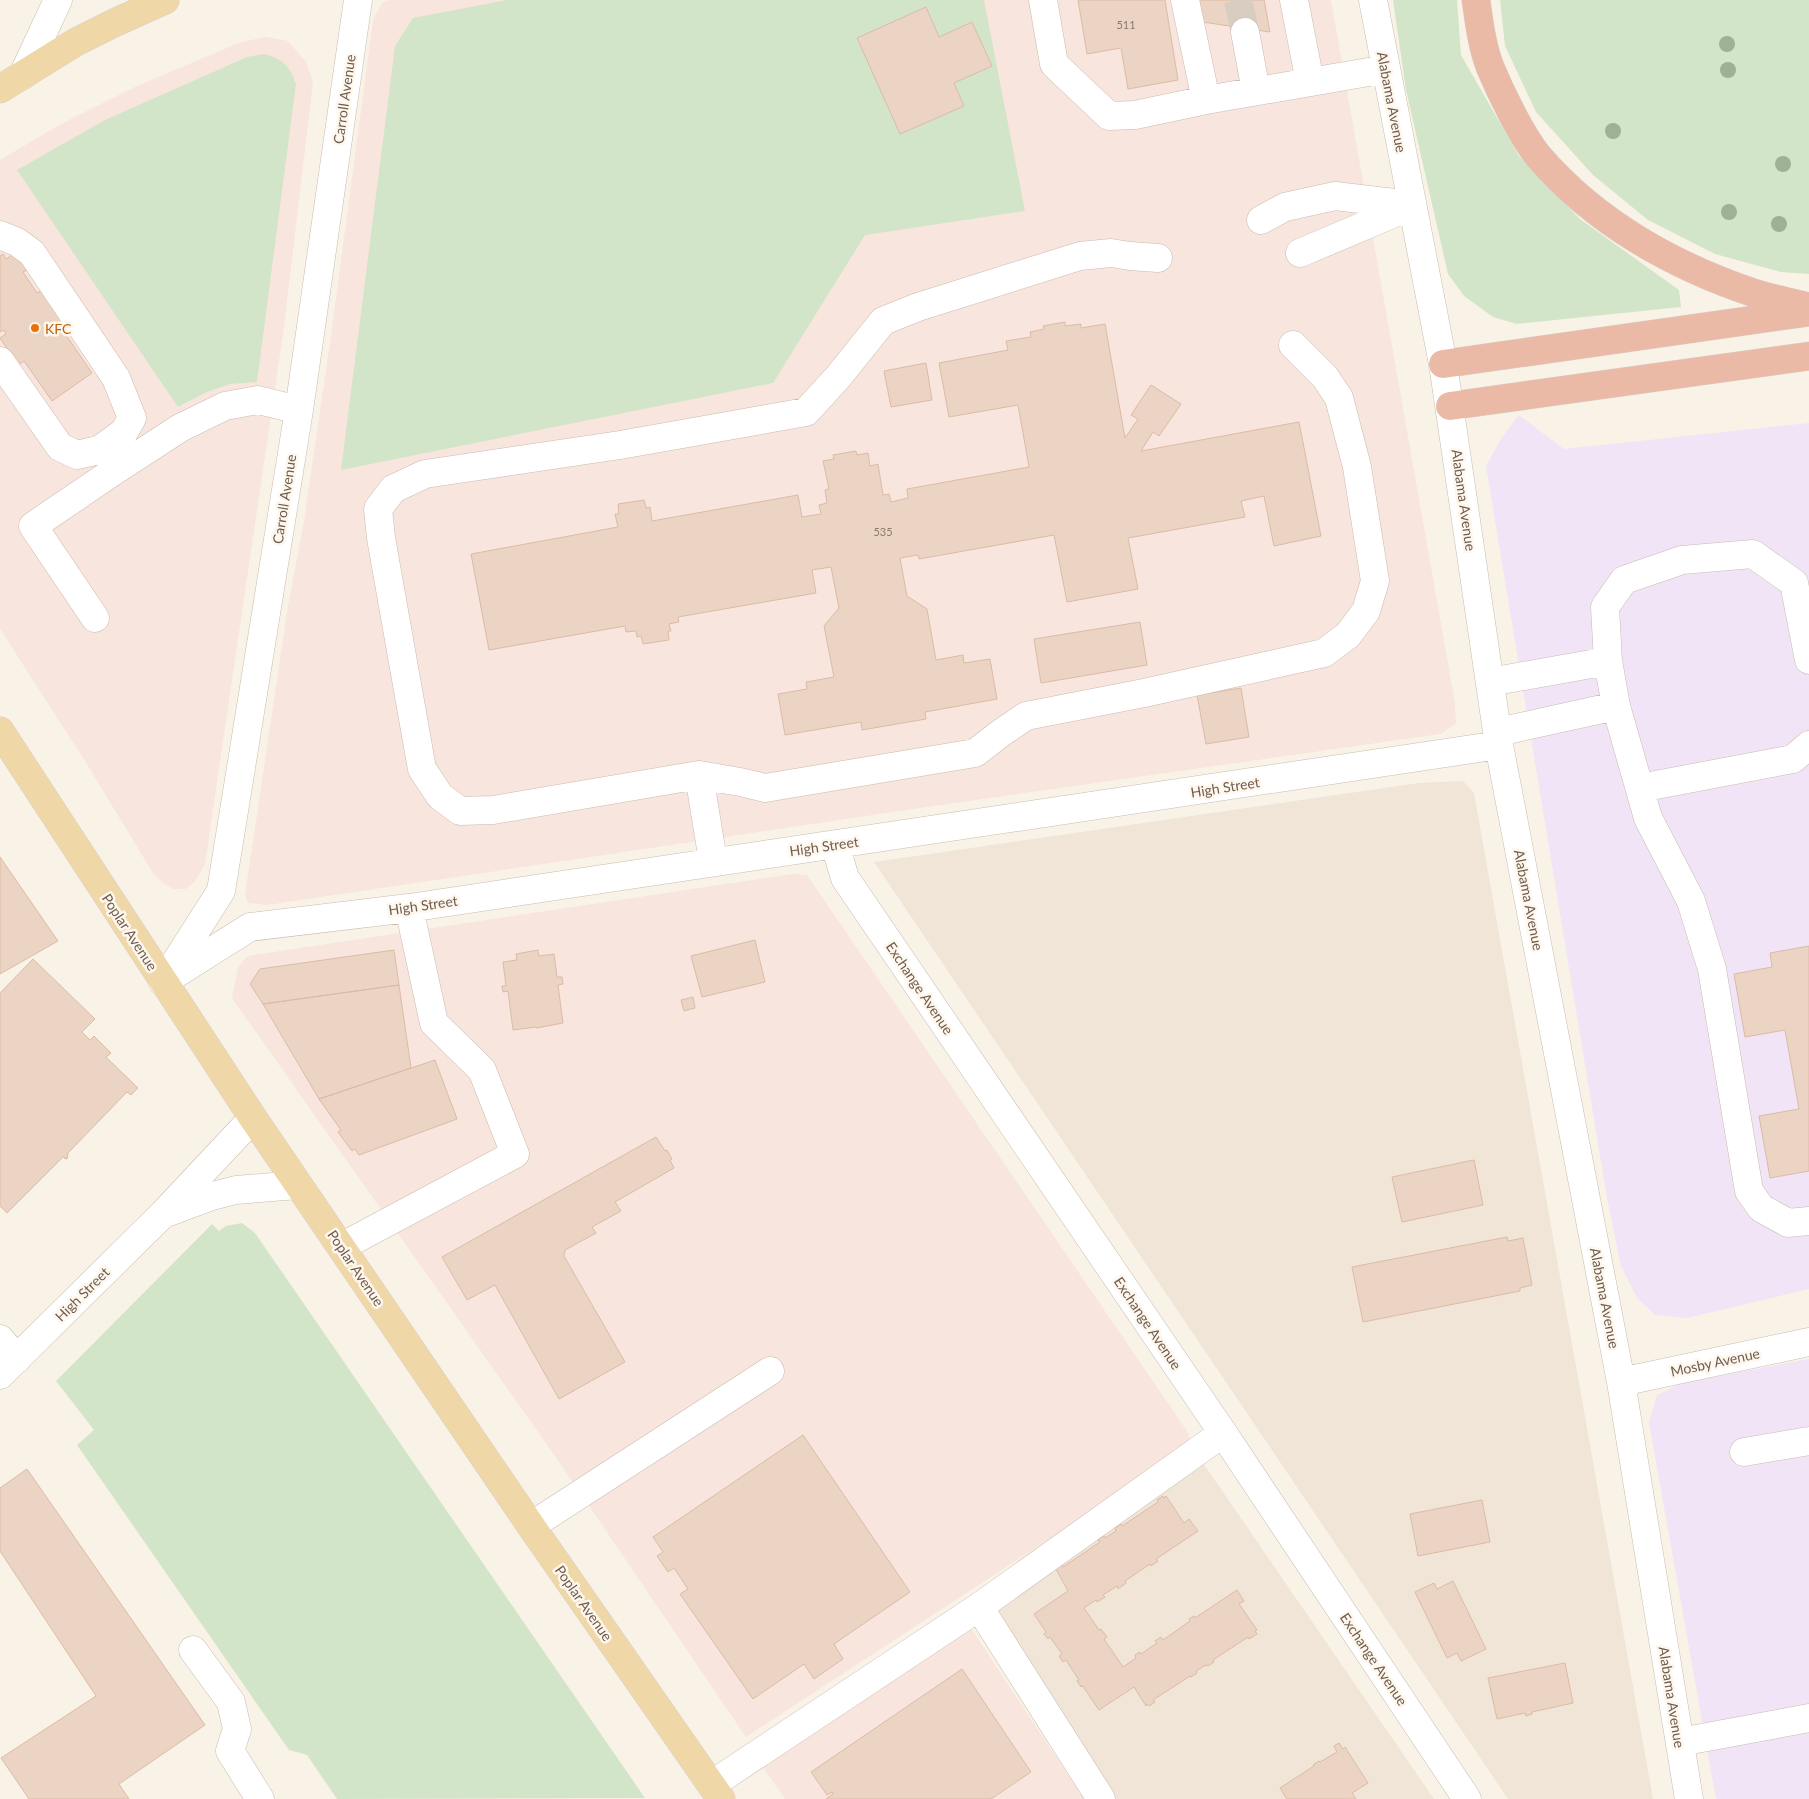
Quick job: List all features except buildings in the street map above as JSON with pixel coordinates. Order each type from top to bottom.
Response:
[{"type":"highway","points":[[1476,0],[1489,65],[1537,155],[1564,183],[1592,208],[1658,252],[1692,269],[1754,293],[1809,307]]},
{"type":"highway","points":[[1443,364],[1809,312]]},
{"type":"highway","points":[[1450,406],[1809,356]]},
{"type":"main road","points":[[0,89],[76,42],[114,22],[165,0]]},
{"type":"main road","name":"Poplar Avenue","points":[[0,731],[298,1185],[531,1526],[716,1792]]},
{"type":"street","points":[[23,75],[58,0]]},
{"type":"street","name":"Carroll Avenue","points":[[163,982],[221,891],[299,410],[358,0]]},
{"type":"street","points":[[1043,0],[1054,64],[1110,116],[1134,115],[1206,100],[1386,69]]},
{"type":"street","points":[[1185,0],[1206,100]]},
{"type":"street","points":[[1294,0],[1310,82]]},
{"type":"street","name":"Alabama Avenue","points":[[1373,0],[1443,364],[1498,739],[1621,1382],[1689,1799]]},
{"type":"street","points":[[1245,32],[1256,91]]},
{"type":"street","points":[[1261,220],[1285,207],[1335,196],[1412,205]]},
{"type":"street","points":[[1300,253],[1412,205]]},
{"type":"street","points":[[0,235],[17,242],[32,253],[116,378],[132,418],[124,432],[99,450],[77,455],[60,446],[0,361]]},
{"type":"street","points":[[1158,258],[1111,253],[1080,256],[936,301],[883,321],[838,377],[806,412],[620,445],[424,474],[394,489],[378,510],[381,538],[422,769],[440,796],[460,811],[493,810],[699,775],[765,788],[975,754],[1026,716],[1144,693],[1324,653],[1348,635],[1366,611],[1375,581],[1357,467],[1340,398],[1324,377],[1293,345]]},
{"type":"street","points":[[95,618],[33,526],[180,428],[225,406],[258,400],[299,410]]},
{"type":"street","points":[[1809,660],[1794,583],[1753,554],[1682,560],[1624,580],[1605,607],[1608,661],[1616,706],[1648,818],[1691,901],[1712,969],[1749,1191],[1761,1208],[1788,1223],[1809,1221]]},
{"type":"street","points":[[1490,682],[1608,661]]},
{"type":"street","name":"High Street","points":[[163,982],[250,927],[408,908],[713,861],[835,845],[1498,739],[1616,706]]},
{"type":"street","points":[[1640,788],[1793,759],[1809,745]]},
{"type":"street","points":[[699,775],[713,861]]},
{"type":"street","name":"Exchange Avenue","points":[[835,845],[845,878],[1223,1433],[1467,1799]]},
{"type":"street","points":[[341,1247],[515,1154],[482,1070],[434,1023],[408,908]]},
{"type":"street","name":"High Street","points":[[5,1358],[163,1214],[253,1118]]},
{"type":"street","name":"High Street","points":[[163,1214],[212,1196],[236,1190],[298,1185]]},
{"type":"street","name":"Mosby Avenue","points":[[1621,1382],[1809,1342]]},
{"type":"street","points":[[531,1526],[770,1371]]},
{"type":"street","points":[[716,1792],[1223,1433]]},
{"type":"street","points":[[1744,1452],[1809,1441]]},
{"type":"street","points":[[978,1607],[1101,1799]]},
{"type":"street","points":[[193,1650],[231,1702],[237,1729],[230,1751],[260,1799]]},
{"type":"street","points":[[1680,1742],[1809,1718]]},
{"type":"shaded area","points":[[389,0],[1331,0],[1455,703],[1456,724],[1440,734],[913,809],[267,905],[248,903],[245,895],[288,606],[304,521],[373,20],[382,3]]},
{"type":"shaded area","points":[[266,37],[288,41],[306,62],[313,82],[284,327],[205,864],[196,880],[186,889],[173,889],[163,883],[153,873],[85,761],[0,629],[0,160],[61,124],[135,87],[241,42]]},
{"type":"shaded area","points":[[1519,415],[1564,449],[1809,423],[1809,1289],[1687,1318],[1655,1315],[1637,1298],[1621,1266],[1607,1198],[1486,466],[1501,439]]},
{"type":"shaded area","points":[[1463,781],[1474,793],[1653,1799],[1508,1799],[874,862],[1419,783]]},
{"type":"shaded area","points":[[792,874],[807,875],[1187,1431],[1193,1445],[746,1737],[564,1469],[232,998],[238,967],[248,956]]},
{"type":"shaded area","points":[[1809,1359],[1809,1799],[1716,1799],[1649,1423],[1657,1395],[1682,1383]]},
{"type":"shaded area","points":[[1201,1460],[1434,1799],[1116,1799],[995,1607]]},
{"type":"shaded area","points":[[968,1624],[1084,1799],[785,1799],[759,1762]]},
{"type":"green space","points":[[507,0],[984,0],[1025,211],[865,235],[773,383],[341,470],[395,46],[413,18]]},
{"type":"green space","points":[[1393,0],[1457,0],[1461,55],[1519,156],[1580,219],[1679,290],[1681,307],[1517,324],[1493,317],[1464,296],[1448,274],[1406,90]]},
{"type":"green space","points":[[1500,0],[1809,0],[1809,274],[1781,272],[1715,254],[1648,220],[1593,175],[1536,112],[1505,46]]},
{"type":"green space","points":[[264,54],[285,64],[296,84],[257,382],[230,384],[207,392],[178,407],[17,170],[105,120],[247,57]]},
{"type":"green space","points":[[242,1223],[255,1233],[645,1798],[337,1799],[307,1755],[289,1750],[77,1445],[94,1430],[56,1381],[212,1224],[219,1231],[226,1226]]},
{"type":"tunnel","points":[[1238,0],[1245,32]]},
{"type":"place","name":"KFC","points":[[35,328]]}]
